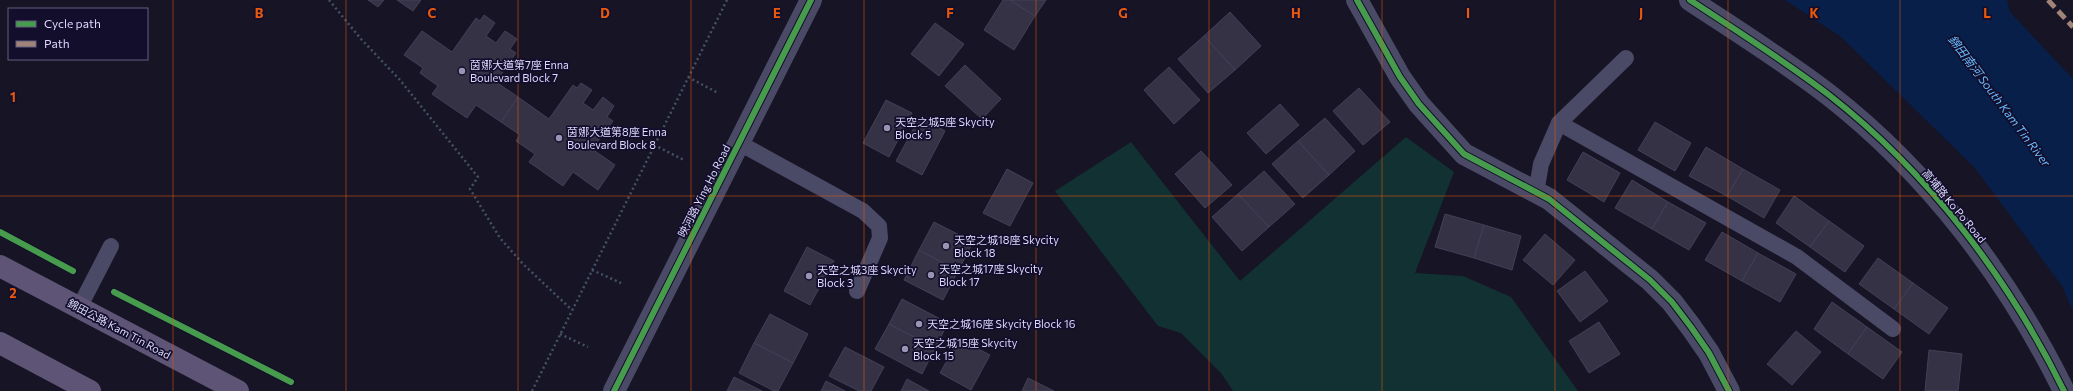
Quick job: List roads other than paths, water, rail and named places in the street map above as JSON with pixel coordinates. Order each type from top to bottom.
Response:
[{"type":"main road","name":"錦田公路 Kam Tin Road","points":[[0,266],[238,391]]},
{"type":"main road","points":[[0,343],[90,391]]},
{"type":"street","name":"映河路 Ying Ho Road","points":[[614,391],[811,0]]},
{"type":"street","points":[[1357,0],[1400,77],[1419,104],[1464,154],[1549,200],[1650,280],[1666,297],[1705,347],[1729,391]]},
{"type":"street","name":"高埔路 Ko Po Road","points":[[1690,0],[1825,92],[1882,142],[1906,166],[1942,206],[1996,274],[2027,323],[2064,391]]},
{"type":"lane","points":[[1536,193],[1541,164],[1559,123],[1626,58]]},
{"type":"lane","points":[[1559,123],[1797,257],[1892,329]]},
{"type":"lane","points":[[740,143],[863,211],[879,226],[880,238],[857,291]]},
{"type":"lane","points":[[79,308],[111,246]]},
{"type":"water","name":"錦田南河 South Kam Tin River","points":[[1785,0],[2007,0],[2010,12],[2073,79],[2073,311],[2062,286],[1975,168],[1841,37]]},
{"type":"place","name":"茵娜大道第7座 Enna Boulevard Block 7","points":[[462,71]]},
{"type":"place","name":"天空之城5座 Skycity Block 5","points":[[887,128]]},
{"type":"place","name":"茵娜大道第8座 Enna Boulevard Block 8","points":[[559,138]]},
{"type":"place","name":"天空之城18座 Skycity Block 18","points":[[946,246]]},
{"type":"place","name":"天空之城17座 Skycity Block 17","points":[[931,275]]},
{"type":"place","name":"天空之城3座 Skycity Block 3","points":[[809,276]]},
{"type":"place","name":"天空之城16座 Skycity Block 16","points":[[919,324]]},
{"type":"place","name":"天空之城15座 Skycity Block 15","points":[[905,349]]}]
